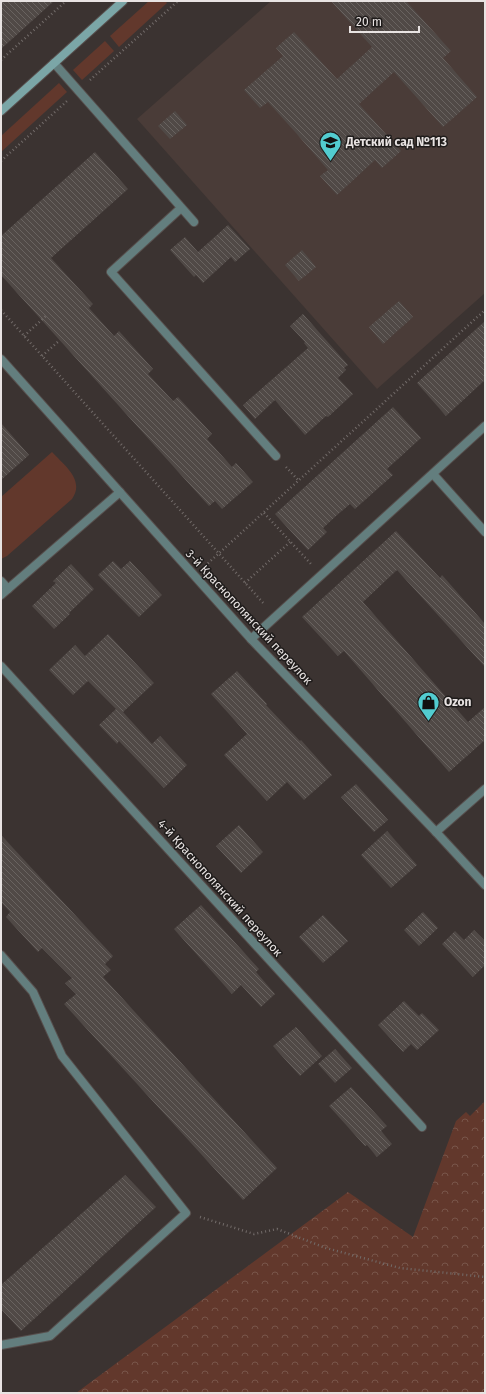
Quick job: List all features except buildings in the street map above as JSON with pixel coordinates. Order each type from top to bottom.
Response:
[{"type":"main road","points":[[1,111],[123,1]]},
{"type":"street","points":[[54,63],[194,222]]},
{"type":"street","points":[[182,208],[111,272],[276,456]]},
{"type":"street","name":"3-й Краснополянский переулок","points":[[1,359],[251,639],[485,885]]},
{"type":"street","points":[[251,639],[485,426]]},
{"type":"street","points":[[433,474],[485,532]]},
{"type":"street","points":[[1,581],[4,592],[120,492]]},
{"type":"street","name":"4-й Краснополянский переулок","points":[[1,666],[422,1127]]},
{"type":"street","points":[[436,832],[485,789]]},
{"type":"street","points":[[1,955],[34,992],[62,1056],[186,1213],[50,1336],[1,1345]]},
{"type":"path","points":[[1,60],[66,1]]},
{"type":"path","points":[[1,310],[275,617]]},
{"type":"path","points":[[195,576],[485,310]]},
{"type":"path","points":[[24,336],[47,315]]},
{"type":"path","points":[[42,356],[60,340]]},
{"type":"path","points":[[264,513],[321,575]]},
{"type":"path","points":[[245,583],[290,542]]},
{"type":"path","points":[[186,1213],[254,1234],[277,1229],[326,1248],[400,1268],[485,1277]]},
{"type":"shaded area","name":"Детский сад №113","points":[[271,1],[485,1],[485,293],[377,389],[137,119]]},
{"type":"green space","points":[[149,1],[165,1],[167,3],[119,47],[110,36]]},
{"type":"green space","points":[[105,41],[114,51],[82,80],[73,70]]},
{"type":"green space","points":[[59,83],[67,92],[1,152],[1,136]]},
{"type":"green space","points":[[52,452],[75,479],[76,486],[72,499],[7,556],[1,559],[1,497]]},
{"type":"green space","points":[[485,1101],[485,1393],[76,1393],[348,1192],[413,1237],[456,1121],[466,1112],[470,1116]]},
{"type":"place","name":"Детский сад №113","points":[[330,162]]},
{"type":"place","name":"Ozon","points":[[429,722]]}]
